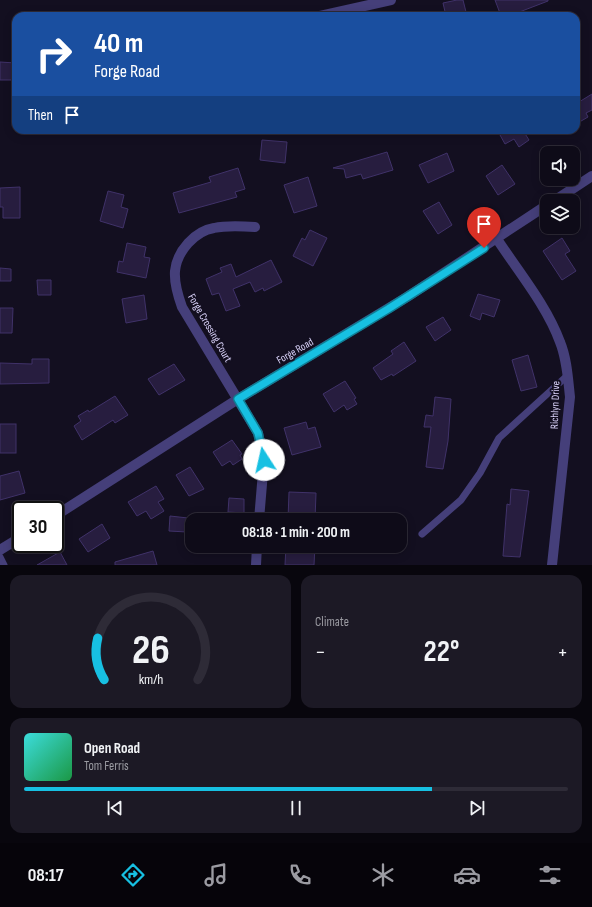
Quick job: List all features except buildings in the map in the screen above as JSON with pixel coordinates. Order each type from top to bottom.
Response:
[{"type":"street","points":[[338,12],[391,0]]},
{"type":"street","points":[[565,194],[592,176]]},
{"type":"street","name":"Forge Road","points":[[64,510],[238,399],[388,309],[540,210]]},
{"type":"street","name":"Forge Crossing Court","points":[[255,228],[214,228],[201,233],[190,241],[182,252],[175,270],[177,292],[182,307],[258,433],[262,446],[263,470],[260,513]]},
{"type":"street","name":"Richlyn Drive","points":[[497,239],[551,322],[561,343],[568,375],[570,397],[552,565]]},
{"type":"street","points":[[0,550],[12,543]]},
{"type":"street","points":[[256,565],[257,553]]},
{"type":"lane","points":[[422,534],[461,500],[480,473],[499,438],[568,375]]},
{"type":"lane","points":[[0,557],[4,565]]},
{"type":"route","points":[[264,460],[258,433],[238,399],[338,340],[484,248]]}]
